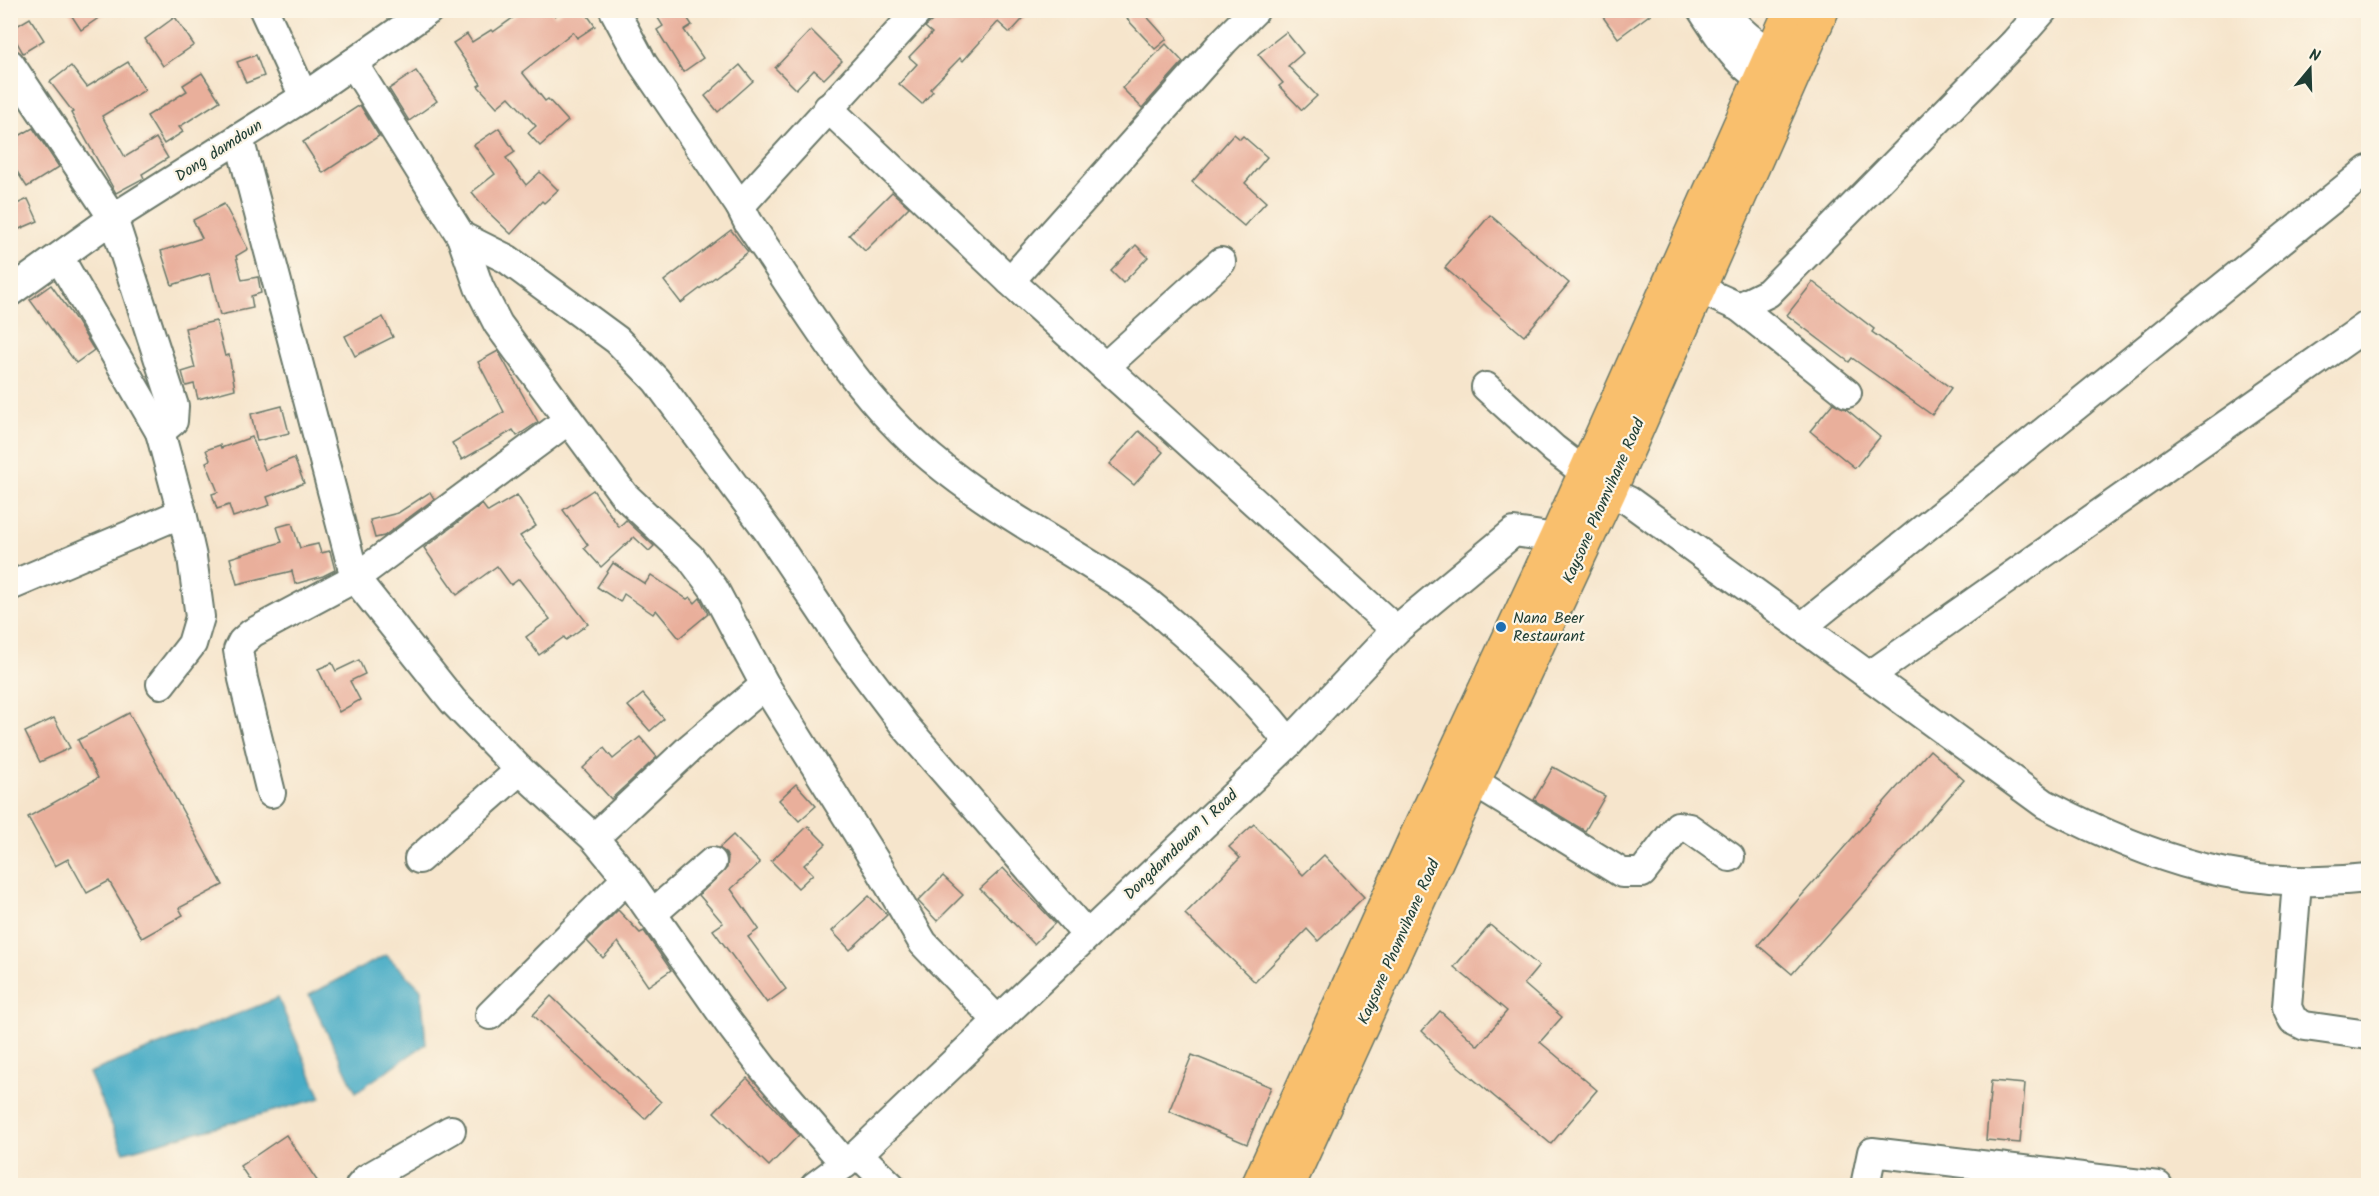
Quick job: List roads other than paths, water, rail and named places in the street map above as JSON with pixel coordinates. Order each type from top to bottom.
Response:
[{"type":"highway","name":"Kaysone Phomvihane Road","points":[[1258,1185],[1556,538],[1597,482],[1699,289],[1779,73],[1791,10]]},
{"type":"highway","name":"Kaysone Phomvihane Road","points":[[1288,1185],[1474,782],[1597,482],[1779,73],[1822,10]]},
{"type":"street","points":[[264,10],[304,97]]},
{"type":"street","name":"Dong damdoun","points":[[10,292],[60,259],[113,218],[304,97],[429,10]]},
{"type":"street","points":[[614,10],[643,64],[740,206],[748,222],[865,392],[895,427],[933,460],[999,508],[1138,595],[1209,655],[1270,718],[1289,742]]},
{"type":"street","points":[[740,206],[919,10]]},
{"type":"street","points":[[1010,281],[1224,41],[1255,10]]},
{"type":"street","points":[[1702,10],[1730,51],[1779,73]]},
{"type":"street","points":[[1724,10],[1779,73]]},
{"type":"street","points":[[1739,307],[1767,293],[2015,42],[2043,10]]},
{"type":"street","points":[[353,63],[461,236],[479,287],[498,324],[567,421],[624,495],[690,557],[714,589],[765,685],[878,866],[923,943],[998,1021]]},
{"type":"street","points":[[10,64],[18,94],[113,218],[174,406],[173,421],[160,432]]},
{"type":"street","points":[[828,108],[1010,281],[1395,630]]},
{"type":"street","points":[[239,138],[355,578],[453,701],[520,770],[594,838],[627,878],[763,1068],[852,1159],[891,1185]]},
{"type":"street","points":[[1802,627],[2368,170]]},
{"type":"street","points":[[461,236],[507,259],[590,320],[617,340],[656,380],[768,531],[849,652],[905,726],[1087,935]]},
{"type":"street","points":[[60,259],[160,432],[182,513],[192,557],[201,617],[192,644],[161,684]]},
{"type":"street","points":[[1106,366],[1221,262]]},
{"type":"street","points":[[1699,289],[1739,307],[1847,393]]},
{"type":"street","points":[[1869,676],[2368,325]]},
{"type":"street","points":[[1486,387],[1554,449],[1597,482],[1629,501],[2045,804],[2093,830],[2146,852],[2193,866],[2248,878],[2297,882],[2368,878]]},
{"type":"street","points":[[271,793],[243,679],[238,650],[242,642],[252,633],[355,578],[567,421]]},
{"type":"street","points":[[10,586],[182,513]]},
{"type":"street","name":"Dongdamdouan 1 Road","points":[[816,1185],[852,1159],[998,1021],[1289,742],[1395,630],[1514,532],[1556,538]]},
{"type":"street","points":[[594,838],[692,747],[765,685]]},
{"type":"street","points":[[419,859],[520,770]]},
{"type":"street","points":[[1474,782],[1622,873],[1642,873],[1678,826],[1689,828],[1730,857]]},
{"type":"street","points":[[652,914],[712,862]]},
{"type":"street","points":[[490,1015],[627,878]]},
{"type":"street","points":[[2297,882],[2287,1007],[2293,1020],[2305,1026],[2368,1035]]},
{"type":"street","points":[[360,1185],[366,1179],[451,1130]]},
{"type":"street","points":[[1865,1185],[1872,1152],[2158,1185]]},
{"type":"water","points":[[386,955],[421,989],[426,1044],[356,1092],[309,995]]},
{"type":"water","points":[[278,998],[321,1098],[124,1152],[89,1073]]},
{"type":"place","name":"Nana Beer Restaurant","points":[[1501,627]]}]
